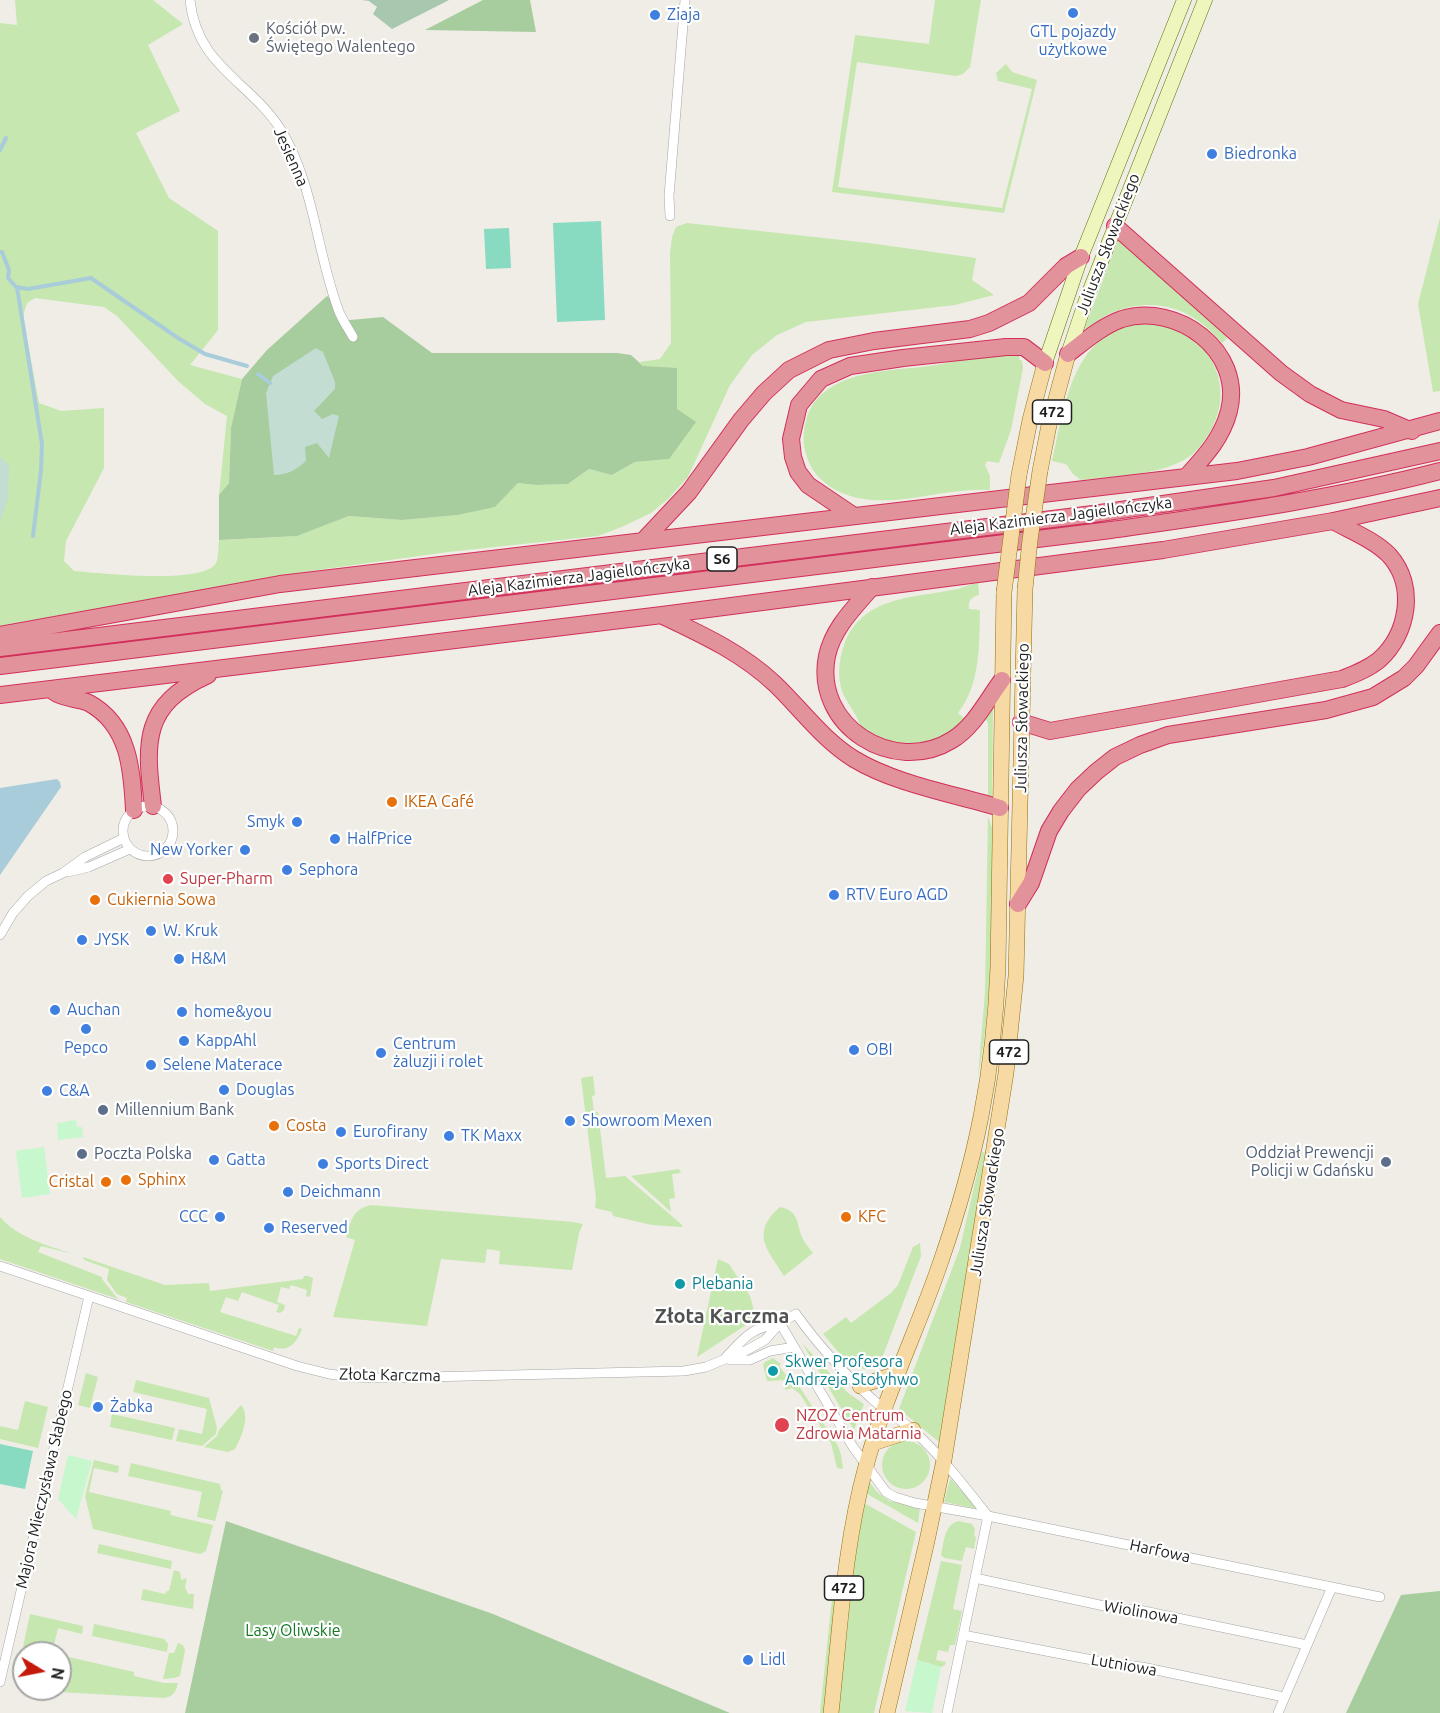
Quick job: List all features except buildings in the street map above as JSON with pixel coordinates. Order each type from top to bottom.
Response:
[{"type":"highway","points":[[1116,225],[1281,373],[1311,394],[1341,410],[1384,419],[1412,430]]},
{"type":"highway","points":[[643,541],[689,492],[741,420],[764,393],[789,370],[829,350],[874,341],[970,329],[989,323],[1029,303],[1066,266],[1081,257]]},
{"type":"highway","points":[[1068,354],[1110,325],[1122,319],[1143,315],[1158,316],[1183,323],[1210,343],[1228,376],[1229,409],[1222,431],[1209,452],[1187,476]]},
{"type":"highway","points":[[854,516],[808,485],[798,472],[793,457],[791,439],[799,405],[821,380],[850,366],[1006,347],[1024,347],[1045,363]]},
{"type":"highway","points":[[0,635],[280,584],[1237,471],[1308,457],[1440,421]]},
{"type":"highway","name":"Aleja Kazimierza Jagiellończyka","points":[[0,648],[1093,514],[1274,488],[1440,451]]},
{"type":"highway","name":"Aleja Kazimierza Jagiellończyka","points":[[0,666],[1111,530],[1278,506],[1440,471]]},
{"type":"highway","points":[[0,695],[662,615],[1163,550],[1333,521],[1440,498]]},
{"type":"highway","points":[[1021,722],[1050,730],[1062,729],[1342,679],[1361,672],[1377,661],[1398,637],[1403,624],[1406,590],[1402,576],[1389,556],[1377,546],[1333,521]]},
{"type":"highway","points":[[872,587],[839,626],[830,645],[826,666],[829,692],[838,712],[848,726],[866,740],[896,751],[924,751],[941,746],[966,729],[1002,680]]},
{"type":"highway","points":[[662,615],[731,649],[747,660],[776,685],[834,744],[869,768],[888,776],[1000,808]]},
{"type":"highway","points":[[1018,904],[1031,883],[1049,831],[1061,811],[1078,789],[1115,758],[1140,745],[1168,735],[1326,710],[1373,697],[1390,688],[1410,672],[1430,649],[1440,633]]},
{"type":"highway","points":[[153,806],[148,768],[151,733],[159,713],[173,695],[187,684],[209,675],[215,668]]},
{"type":"highway","points":[[51,689],[57,694],[78,699],[101,711],[119,732],[130,760],[134,810]]},
{"type":"main road","name":"Juliusza Słowackiego","points":[[885,1409],[944,1252],[969,1175],[988,1079],[996,1017],[1004,592],[1019,475],[1030,420],[1045,363],[1081,257],[1184,0]]},
{"type":"main road","name":"Juliusza Słowackiego","points":[[944,1460],[1002,1105],[1011,1030],[1018,904],[1025,589],[1030,540],[1048,425],[1086,300],[1204,0]]},
{"type":"main road","points":[[860,1386],[898,1373]]},
{"type":"main road","name":"472","points":[[831,1713],[848,1555],[866,1465],[885,1409]]},
{"type":"main road","points":[[873,1443],[913,1430]]},
{"type":"main road","name":"472","points":[[886,1713],[944,1460]]},
{"type":"street","name":"Jesienna","points":[[190,0],[193,21],[208,53],[255,99],[284,135],[309,198],[338,309],[353,337]]},
{"type":"street","points":[[670,216],[669,196],[685,0]]},
{"type":"street","points":[[153,806],[167,813],[174,827],[173,839],[166,849],[147,857],[138,855],[130,849],[124,838],[124,822],[134,810],[153,806]]},
{"type":"street","points":[[0,935],[28,896],[46,881],[63,873],[85,857],[124,838]]},
{"type":"street","points":[[63,873],[90,867],[130,849]]},
{"type":"street","name":"Złota Karczma","points":[[0,1266],[297,1366],[352,1377],[684,1371],[706,1367],[724,1360],[750,1360],[770,1350],[794,1347]]},
{"type":"street","name":"Majora Mieczysława Słabego","points":[[0,1682],[89,1296]]},
{"type":"street","points":[[724,1360],[744,1338],[759,1327],[780,1323],[796,1314],[813,1337],[860,1386],[913,1430],[944,1460],[988,1516],[947,1713]]},
{"type":"street","points":[[780,1323],[849,1441],[886,1491],[895,1497],[935,1507]]},
{"type":"street","name":"Harfowa","points":[[935,1507],[988,1516],[1380,1598]]},
{"type":"street","name":"Wiolinowa","points":[[975,1578],[1307,1646]]},
{"type":"street","points":[[1278,1713],[1332,1587]]},
{"type":"street","name":"Lutniowa","points":[[963,1635],[1113,1664],[1142,1667],[1284,1697]]},
{"type":"green space","points":[[15,0],[153,0],[183,24],[148,45],[180,111],[136,133],[169,198],[218,231],[218,330],[190,365],[242,379],[231,428],[229,483],[219,495],[227,416],[205,404],[179,382],[117,316],[104,307],[35,298],[27,303],[23,316],[39,403],[61,411],[104,408],[104,468],[66,541],[64,561],[74,571],[150,576],[192,574],[207,570],[216,563],[219,540],[297,536],[349,516],[402,520],[458,515],[495,507],[518,483],[568,484],[589,469],[612,475],[635,462],[669,459],[677,409],[640,362],[660,359],[671,343],[670,253],[672,237],[676,227],[687,223],[869,243],[976,258],[972,280],[994,295],[955,305],[806,322],[777,335],[752,355],[730,385],[688,477],[668,499],[651,513],[598,536],[448,552],[282,575],[0,626],[0,23],[17,25]]},
{"type":"green space","points":[[362,0],[449,0],[392,29],[373,14],[377,7],[369,1]]},
{"type":"green space","points":[[483,0],[530,0],[536,32],[425,30]]},
{"type":"green space","points":[[935,0],[981,0],[970,67],[963,74],[956,76],[857,62],[838,187],[1002,208],[1032,89],[998,81],[996,73],[1006,64],[1012,72],[1037,80],[1004,213],[832,192],[855,35],[929,44]]},
{"type":"green space","points":[[1440,218],[1440,391],[1433,392],[1418,304]]},
{"type":"green space","points":[[601,221],[605,320],[557,322],[553,223]]},
{"type":"green space","points":[[509,228],[511,268],[486,269],[484,229]]},
{"type":"green space","points":[[1119,238],[1229,337],[1222,343],[1199,321],[1186,313],[1158,305],[1143,305],[1111,313],[1084,330]]},
{"type":"green space","points":[[327,296],[333,300],[339,321],[383,317],[432,353],[617,353],[631,355],[643,366],[677,368],[677,409],[696,422],[669,459],[635,462],[612,475],[589,469],[568,484],[518,483],[495,507],[458,515],[402,520],[349,516],[297,536],[219,540],[219,495],[229,483],[231,428],[242,379],[267,350]]},
{"type":"green space","points":[[1129,323],[1173,326],[1199,345],[1216,370],[1220,384],[1218,413],[1213,427],[1202,444],[1180,462],[1144,473],[1081,480],[1066,464],[1052,461],[1062,414],[1072,382],[1087,354],[1105,336]]},
{"type":"green space","points":[[316,348],[323,352],[335,382],[335,389],[314,411],[322,419],[333,414],[339,416],[329,458],[317,443],[305,447],[306,461],[299,467],[287,473],[274,475],[266,393],[273,376]]},
{"type":"green space","points":[[1021,352],[1019,359],[1022,361],[1023,368],[1011,430],[999,463],[987,461],[985,465],[990,476],[990,490],[957,491],[891,500],[858,498],[834,489],[820,479],[810,465],[804,442],[807,417],[816,401],[829,389],[845,380],[881,371],[942,364],[980,355]]},
{"type":"green space","points":[[0,457],[9,465],[8,499],[0,522]]},
{"type":"green space","points":[[978,583],[979,595],[971,600],[969,606],[969,609],[980,610],[975,676],[966,701],[958,713],[965,719],[948,735],[920,745],[893,744],[860,728],[857,717],[847,702],[839,678],[842,652],[853,627],[864,616],[890,602]]},
{"type":"green space","points":[[993,706],[992,798],[988,797],[988,723],[985,718]]},
{"type":"green space","points":[[988,816],[993,831],[990,985],[978,1077],[985,992]]},
{"type":"green space","points":[[593,1076],[594,1112],[598,1112],[606,1178],[625,1176],[683,1226],[652,1225],[613,1216],[612,1212],[595,1208],[596,1198],[581,1078]]},
{"type":"green space","points":[[76,1120],[77,1127],[82,1127],[83,1137],[58,1140],[57,1123]]},
{"type":"green space","points":[[44,1147],[50,1194],[22,1198],[16,1151]]},
{"type":"green space","points":[[982,1152],[987,1153],[939,1442],[899,1409],[960,1248]]},
{"type":"green space","points":[[679,1169],[681,1173],[672,1174],[675,1198],[669,1199],[671,1212],[631,1176]]},
{"type":"green space","points":[[371,1205],[583,1224],[572,1270],[499,1264],[500,1251],[487,1249],[485,1263],[441,1259],[427,1326],[333,1317],[355,1240],[346,1237],[350,1225],[356,1213]]},
{"type":"green space","points":[[780,1207],[794,1214],[803,1239],[813,1253],[784,1276],[764,1241],[766,1225]]},
{"type":"green space","points":[[0,1217],[24,1236],[73,1254],[41,1246],[38,1252],[102,1277],[118,1299],[0,1259]]},
{"type":"green space","points":[[920,1243],[921,1256],[882,1358],[873,1366],[865,1369],[857,1368],[843,1357],[823,1334],[846,1317],[851,1323],[891,1293],[898,1285],[913,1247]]},
{"type":"green space","points":[[83,1257],[165,1285],[209,1283],[210,1291],[303,1279],[304,1276],[313,1278],[310,1297],[306,1296],[307,1290],[291,1285],[289,1289],[281,1287],[277,1302],[285,1305],[284,1310],[280,1313],[276,1312],[279,1305],[242,1292],[238,1301],[226,1297],[220,1312],[296,1336],[299,1328],[302,1329],[292,1345],[284,1349],[274,1347],[273,1351],[126,1302],[127,1298],[117,1294],[107,1280],[109,1269],[84,1260]]},
{"type":"green space","points":[[718,1259],[729,1264],[750,1296],[754,1311],[752,1319],[746,1325],[697,1357]]},
{"type":"green space","points":[[802,1343],[848,1393],[864,1404],[854,1430]]},
{"type":"green space","name":"Skwer Profesora Andrzeja Stołyhwo","points":[[773,1358],[781,1364],[779,1366],[790,1380],[767,1381],[763,1365]]},
{"type":"green space","points":[[86,1373],[98,1377],[90,1408],[78,1405]]},
{"type":"green space","points":[[136,1380],[209,1398],[217,1428],[216,1434],[202,1446],[176,1441],[179,1429],[202,1434],[207,1409],[133,1392]]},
{"type":"green space","points":[[797,1383],[838,1446],[843,1469],[837,1468],[831,1443],[800,1394],[792,1388],[785,1390],[785,1384]]},
{"type":"green space","points":[[25,1401],[48,1407],[38,1448],[0,1439],[0,1426],[18,1430]]},
{"type":"green space","points":[[241,1405],[245,1421],[235,1449],[228,1452],[204,1447],[217,1436],[219,1430]]},
{"type":"green space","points":[[112,1414],[175,1428],[172,1440],[110,1427]]},
{"type":"green space","points":[[901,1441],[911,1441],[926,1451],[930,1465],[929,1474],[920,1485],[911,1489],[901,1489],[886,1479],[882,1470],[882,1460],[892,1445]]},
{"type":"green space","points":[[0,1444],[33,1451],[25,1489],[0,1484]]},
{"type":"green space","points":[[68,1455],[92,1461],[76,1519],[58,1499]]},
{"type":"green space","points":[[94,1460],[119,1466],[118,1473],[94,1468],[89,1492],[171,1511],[170,1515],[213,1525],[206,1551],[200,1554],[93,1529],[85,1496]]},
{"type":"green space","points":[[131,1463],[220,1484],[223,1491],[215,1521],[197,1517],[202,1492],[128,1476]]},
{"type":"green space","points":[[951,1479],[978,1509],[944,1502]]},
{"type":"green space","points":[[870,1483],[878,1493],[890,1501],[920,1508],[918,1523],[869,1495],[866,1492]]},
{"type":"green space","points":[[864,1503],[916,1532],[874,1713],[838,1713],[855,1561]]},
{"type":"green space","name":"Lasy Oliwskie","points":[[226,1521],[493,1614],[730,1713],[185,1713]]},
{"type":"green space","points":[[958,1521],[972,1524],[976,1537],[974,1549],[966,1547],[962,1561],[944,1558],[941,1555],[947,1530]]},
{"type":"green space","points":[[99,1544],[172,1561],[171,1569],[97,1553]]},
{"type":"green space","points":[[941,1561],[962,1565],[953,1609],[962,1611],[955,1645],[950,1645],[948,1652],[938,1650],[936,1660],[946,1662],[941,1667],[917,1660]]},
{"type":"green space","points":[[174,1570],[180,1572],[181,1580],[187,1578],[185,1587],[188,1594],[194,1594],[193,1609],[141,1600],[143,1589],[165,1594],[169,1591]]},
{"type":"green space","points":[[834,1580],[836,1597],[824,1713],[820,1713]]},
{"type":"green space","points":[[1440,1591],[1440,1713],[1346,1713],[1401,1595]]},
{"type":"green space","points":[[30,1614],[83,1626],[82,1634],[58,1628],[55,1641],[24,1641]]},
{"type":"green space","points":[[94,1624],[164,1639],[168,1644],[167,1652],[92,1636]]},
{"type":"green space","points":[[178,1643],[183,1645],[185,1650],[180,1676],[163,1679],[169,1653],[174,1653]]},
{"type":"green space","points":[[72,1658],[134,1672],[134,1676],[164,1683],[178,1683],[174,1693],[165,1698],[72,1693]]},
{"type":"green space","points":[[917,1660],[941,1667],[932,1713],[905,1711]]},
{"type":"water","points":[[57,779],[61,787],[0,875],[0,788]]},
{"type":"waterway","points":[[0,150],[6,138]]},
{"type":"waterway","points":[[0,252],[9,270],[8,278],[16,287],[28,289],[91,278],[205,354],[247,366]]},
{"type":"waterway","points":[[17,287],[42,444],[33,536]]},
{"type":"waterway","points":[[258,374],[270,383]]},
{"type":"place","name":"GTL pojazdy użytkowe","points":[[1073,13]]},
{"type":"place","name":"Ziaja","points":[[655,15]]},
{"type":"place","name":"Kościół pw. Świętego Walentego","points":[[254,38]]},
{"type":"place","name":"Biedronka","points":[[1212,154]]},
{"type":"place","name":"IKEA Café","points":[[392,802]]},
{"type":"place","name":"Smyk","points":[[297,822]]},
{"type":"place","name":"HalfPrice","points":[[335,839]]},
{"type":"place","name":"New Yorker","points":[[245,850]]},
{"type":"place","name":"Sephora","points":[[287,870]]},
{"type":"place","name":"Super-Pharm","points":[[168,879]]},
{"type":"place","name":"RTV Euro AGD","points":[[834,895]]},
{"type":"place","name":"Cukiernia Sowa","points":[[95,900]]},
{"type":"place","name":"W. Kruk","points":[[151,931]]},
{"type":"place","name":"JYSK","points":[[82,940]]},
{"type":"place","name":"H&M","points":[[179,959]]},
{"type":"place","name":"Auchan","points":[[55,1010]]},
{"type":"place","name":"home&you","points":[[182,1012]]},
{"type":"place","name":"Pepco","points":[[86,1029]]},
{"type":"place","name":"KappAhl","points":[[184,1041]]},
{"type":"place","name":"OBI","points":[[854,1050]]},
{"type":"place","name":"Centrum żaluzji i rolet","points":[[381,1053]]},
{"type":"place","name":"Selene Materace","points":[[151,1065]]},
{"type":"place","name":"Douglas","points":[[224,1090]]},
{"type":"place","name":"C&A","points":[[47,1091]]},
{"type":"place","name":"Millennium Bank","points":[[103,1110]]},
{"type":"place","name":"Showroom Mexen","points":[[570,1121]]},
{"type":"place","name":"Costa","points":[[274,1126]]},
{"type":"place","name":"Eurofirany","points":[[341,1132]]},
{"type":"place","name":"TK Maxx","points":[[449,1136]]},
{"type":"place","name":"Poczta Polska","points":[[82,1154]]},
{"type":"place","name":"Gatta","points":[[214,1160]]},
{"type":"place","name":"Oddział Prewencji Policji w Gdańsku","points":[[1386,1162]]},
{"type":"place","name":"Sports Direct","points":[[323,1164]]},
{"type":"place","name":"Sphinx","points":[[126,1180]]},
{"type":"place","name":"Cristal","points":[[106,1182]]},
{"type":"place","name":"Deichmann","points":[[288,1192]]},
{"type":"place","name":"CCC","points":[[220,1217]]},
{"type":"place","name":"KFC","points":[[846,1217]]},
{"type":"place","name":"Reserved","points":[[269,1228]]},
{"type":"place","name":"Plebania","points":[[680,1284]]},
{"type":"place","name":"Skwer Profesora Andrzeja Stołyhwo","points":[[773,1371]]},
{"type":"place","name":"Żabka","points":[[98,1407]]},
{"type":"place","name":"NZOZ Centrum Zdrowia Matarnia","points":[[782,1425]]},
{"type":"place","name":"Lidl","points":[[748,1660]]},
{"type":"district","name":"Złota Karczma","points":[[722,1316]]}]
